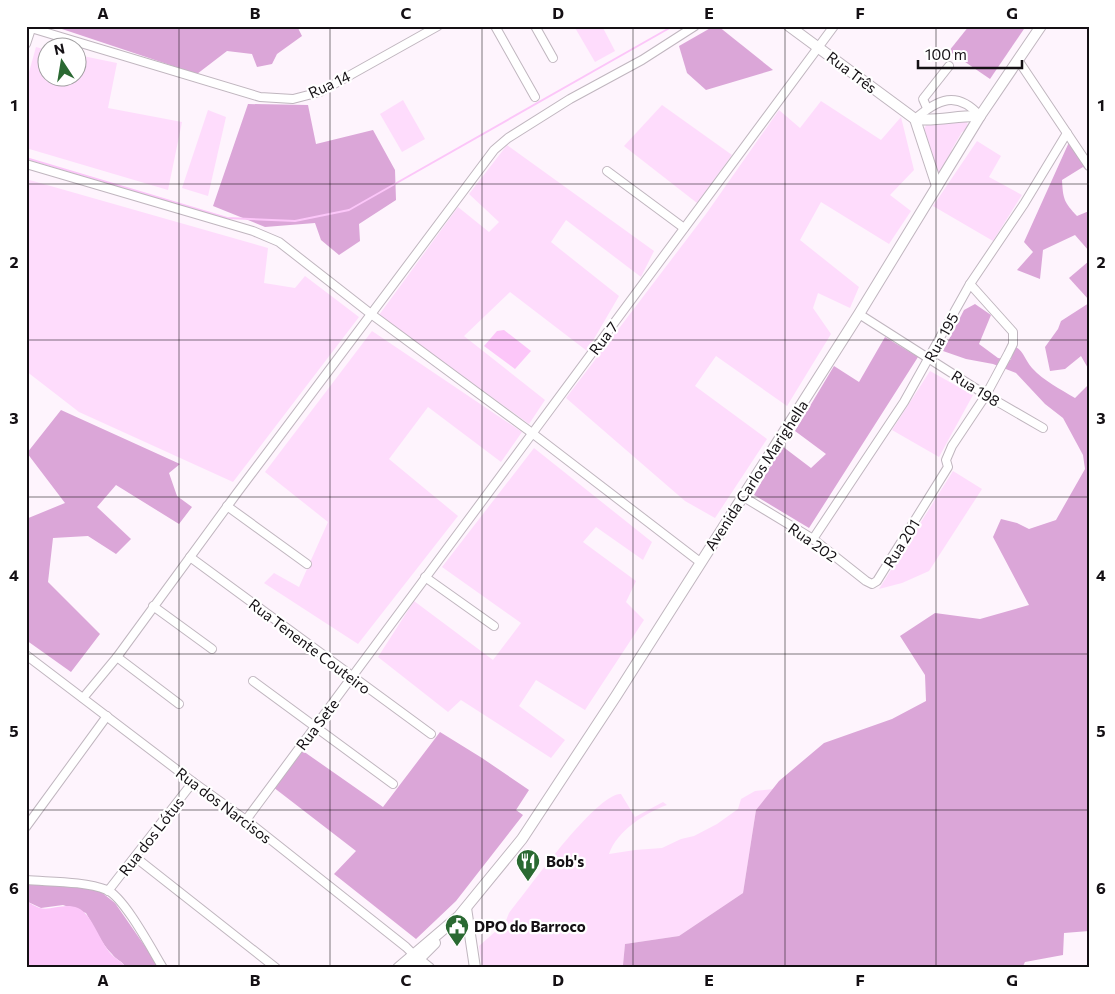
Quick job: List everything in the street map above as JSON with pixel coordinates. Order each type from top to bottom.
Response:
[{"type":"main road","name":"Rua Três","points":[[789,26],[915,119]]},
{"type":"main road","name":"Avenida Carlos Marighella","points":[[398,968],[416,957],[462,912],[522,839],[616,696],[859,314],[980,116],[1041,26]]},
{"type":"main road","points":[[937,186],[915,119],[924,120],[969,115],[980,116]]},
{"type":"main road","points":[[462,912],[475,968]]},
{"type":"main road","name":"Avenida Carlos Marighella","points":[[410,968],[416,957]]},
{"type":"main road","points":[[416,957],[429,968]]},
{"type":"street","name":"Rua 14","points":[[32,27],[260,97],[293,98],[320,92],[438,26]]},
{"type":"street","points":[[495,26],[535,97]]},
{"type":"street","points":[[535,26],[552,58]]},
{"type":"street","points":[[83,698],[117,657],[236,493],[494,150],[500,144],[572,98],[642,60],[695,26]]},
{"type":"street","name":"Rua 7","points":[[387,628],[834,26]]},
{"type":"street","points":[[26,44],[32,27]]},
{"type":"street","points":[[1018,60],[1089,166]]},
{"type":"street","points":[[927,108],[923,99],[949,66]]},
{"type":"street","points":[[915,119],[927,108],[939,102],[955,100],[969,105],[980,116]]},
{"type":"street","name":"Rua 195","points":[[813,539],[904,402],[970,284],[1024,204],[1067,133]]},
{"type":"street","points":[[26,164],[272,238],[700,562]]},
{"type":"street","points":[[607,171],[684,228]]},
{"type":"street","name":"Rua 201","points":[[880,576],[948,467],[946,460],[952,446],[986,395],[1008,354],[1014,336],[1003,319],[970,284]]},
{"type":"street","name":"Rua 198","points":[[859,314],[986,395],[1043,428]]},
{"type":"street","name":"Rua 202","points":[[742,496],[813,539],[866,581],[872,584],[880,576]]},
{"type":"street","points":[[227,506],[307,564]]},
{"type":"street","name":"Rua Tenente Couteiro","points":[[190,557],[352,678],[431,734]]},
{"type":"street","points":[[425,577],[494,626]]},
{"type":"street","points":[[153,606],[212,649]]},
{"type":"street","name":"Rua Sete","points":[[246,820],[387,628]]},
{"type":"street","points":[[117,657],[179,704]]},
{"type":"street","name":"Rua dos Narcisos","points":[[28,660],[83,698],[246,820],[406,947],[416,957]]},
{"type":"street","points":[[253,681],[393,784]]},
{"type":"street","points":[[26,827],[107,716]]},
{"type":"street","name":"Rua dos Lótus","points":[[108,891],[193,782]]},
{"type":"street","points":[[135,857],[276,968]]},
{"type":"street","points":[[26,880],[84,885],[108,891],[126,910],[163,968]]},
{"type":"shaded area","points":[[53,26],[297,26],[302,36],[277,54],[272,64],[257,67],[252,54],[227,51],[197,74]]},
{"type":"shaded area","points":[[574,26],[602,26],[615,51],[595,62]]},
{"type":"shaded area","points":[[714,26],[718,26],[773,70],[706,90],[687,73],[679,46]]},
{"type":"shaded area","points":[[969,26],[1026,26],[990,79],[949,51]]},
{"type":"shaded area","points":[[36,47],[38,48],[38,88],[88,88],[88,57],[117,63],[108,108],[182,122],[168,190],[26,148],[26,83]]},
{"type":"shaded area","points":[[403,100],[425,139],[402,152],[380,114]]},
{"type":"shaded area","points":[[821,101],[881,140],[901,117],[914,170],[890,195],[911,211],[889,244],[821,202],[800,240],[859,287],[850,308],[818,293],[813,308],[831,334],[787,406],[716,356],[695,386],[767,439],[715,518],[685,501],[566,398],[706,214],[779,110],[800,128]]},
{"type":"shaded area","points":[[248,104],[308,105],[316,144],[373,130],[395,170],[396,200],[359,224],[360,241],[339,255],[321,240],[315,223],[265,227],[213,206]]},
{"type":"shaded area","points":[[662,105],[732,155],[697,203],[624,146]]},
{"type":"shaded area","points":[[208,110],[226,117],[208,196],[182,188]]},
{"type":"shaded area","points":[[966,120],[969,128],[962,132],[952,149],[951,157],[939,176],[936,174],[923,130],[927,124]]},
{"type":"shaded area","points":[[1070,140],[1087,162],[1086,170],[1083,167],[1062,180],[1063,192],[1065,200],[1077,216],[1089,211],[1089,251],[1075,235],[1043,250],[1040,279],[1017,270],[1033,252],[1024,242]]},
{"type":"shaded area","points":[[977,141],[1001,156],[989,177],[1022,195],[993,241],[933,206]]},
{"type":"shaded area","points":[[507,145],[654,251],[641,277],[566,220],[551,242],[619,296],[587,351],[510,292],[464,336],[545,400],[529,424],[379,315],[458,207],[489,232],[499,222],[469,194]]},
{"type":"shaded area","points":[[26,179],[268,248],[264,283],[295,288],[305,276],[359,317],[233,482],[79,412],[26,371]]},
{"type":"shaded area","points":[[1089,261],[1089,300],[1069,278]]},
{"type":"shaded area","points":[[1089,303],[1089,370],[1081,356],[1065,369],[1050,371],[1045,347],[1058,329],[1061,321]]},
{"type":"shaded area","points":[[975,304],[991,315],[979,344],[998,358],[1011,360],[1012,345],[1016,347],[1037,373],[1075,398],[1089,384],[1089,931],[1064,933],[1063,955],[1025,962],[1022,968],[626,968],[623,965],[625,944],[679,936],[743,893],[756,810],[779,781],[824,743],[892,719],[926,701],[925,675],[900,636],[935,613],[980,619],[1029,605],[993,537],[1001,519],[1017,523],[1029,529],[1056,520],[1085,469],[1083,455],[1063,418],[1045,404],[1016,373],[993,364],[966,359],[943,351],[964,310]]},
{"type":"shaded area","points":[[504,330],[531,351],[515,369],[484,346],[497,331]]},
{"type":"shaded area","points":[[372,331],[522,432],[501,462],[428,407],[389,459],[458,516],[358,644],[264,583],[274,573],[299,587],[328,522],[265,472]]},
{"type":"shaded area","points":[[885,337],[918,357],[809,528],[754,495],[782,446],[811,468],[826,454],[795,431],[834,366],[859,382]]},
{"type":"shaded area","points":[[930,371],[973,395],[939,457],[892,430]]},
{"type":"shaded area","points":[[61,410],[180,464],[169,473],[177,496],[192,507],[179,524],[116,485],[97,507],[131,539],[116,554],[88,536],[53,538],[48,582],[100,634],[71,672],[26,640],[26,519],[65,503],[27,453]]},
{"type":"shaded area","points":[[534,448],[652,542],[643,560],[596,527],[583,542],[636,581],[626,602],[644,620],[585,710],[536,680],[519,706],[565,740],[551,758],[461,700],[448,712],[378,657],[414,601],[493,660],[521,623],[442,567]]},
{"type":"shaded area","points":[[953,471],[982,489],[929,571],[902,583],[879,589]]},
{"type":"shaded area","points":[[440,732],[529,790],[516,810],[523,815],[456,901],[416,939],[334,874],[356,851],[273,787],[303,751],[383,807]]},
{"type":"shaded area","points":[[773,789],[756,810],[743,893],[679,936],[625,944],[623,965],[626,968],[482,968],[479,946],[505,923],[509,913],[579,825],[595,809],[610,798],[621,794],[635,817],[663,802],[667,805],[641,818],[625,830],[609,854],[662,848],[681,839],[694,836],[717,824],[738,809],[741,799],[755,791]]},
{"type":"shaded area","points":[[26,881],[96,888],[115,903],[160,968],[126,968],[104,945],[86,913],[63,905],[41,908],[26,901]]},
{"type":"shaded area","points":[[26,901],[44,909],[68,906],[78,908],[88,917],[112,955],[126,968],[26,968]]},
{"type":"waterway","points":[[26,158],[227,218],[295,221],[349,210],[673,26]]},
{"type":"place","name":"Bob's","points":[[528,882]]},
{"type":"place","name":"DPO do Barroco","points":[[457,947]]}]
